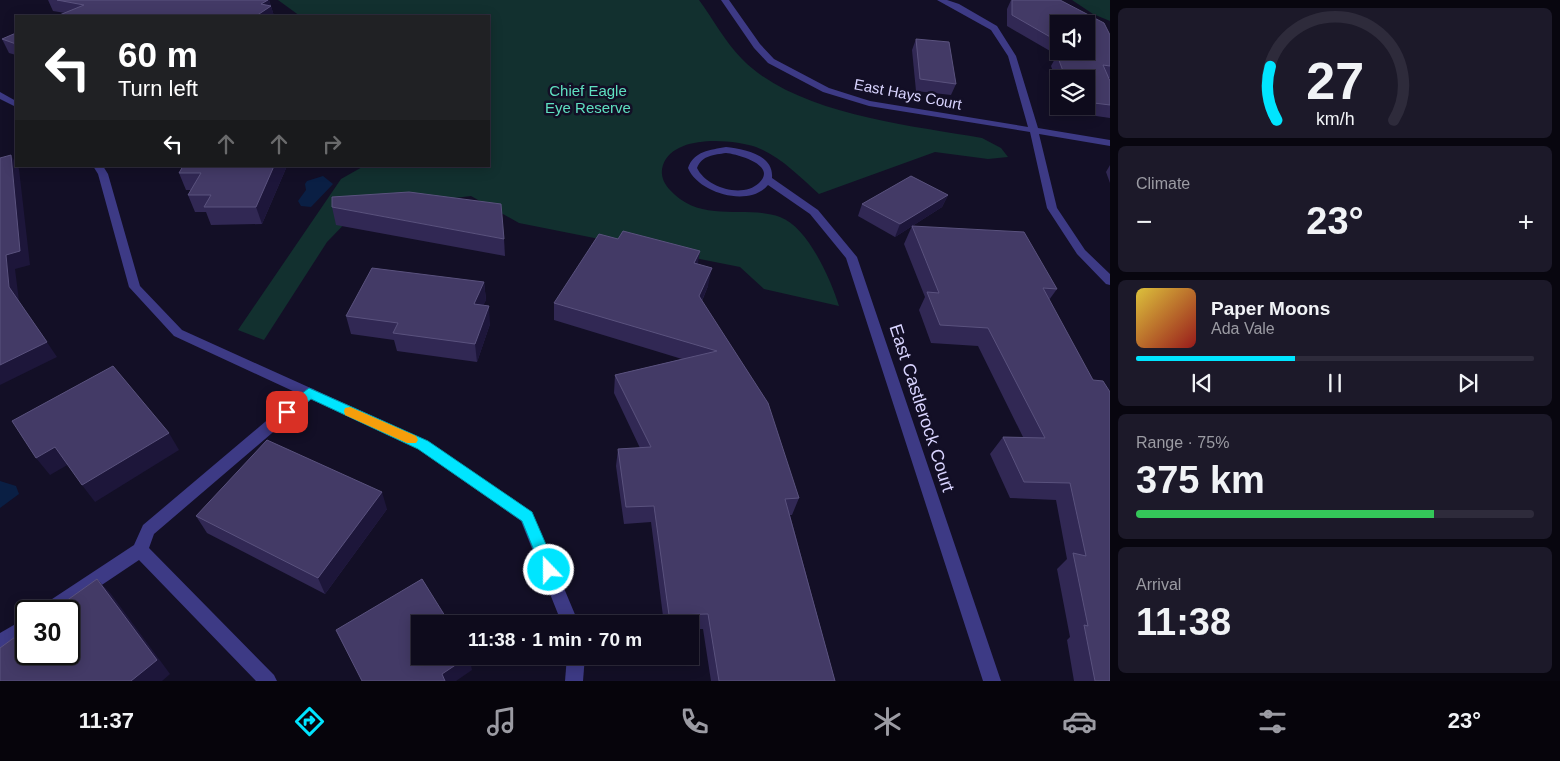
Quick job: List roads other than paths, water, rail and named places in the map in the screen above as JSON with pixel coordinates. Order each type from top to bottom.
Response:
[{"type":"street","name":"East Hays Court","points":[[725,0],[757,46],[771,61],[826,90],[869,103],[1034,132],[1110,143]]},
{"type":"street","points":[[941,0],[956,6],[994,28],[1012,56],[1034,132],[1052,208],[1081,252],[1110,281]]},
{"type":"street","points":[[0,95],[15,103]]},
{"type":"street","name":"East Castlerock Court","points":[[712,151],[741,152],[764,164],[769,172],[768,180],[761,187],[749,192],[727,192],[706,186],[696,178],[692,170],[694,162],[701,155],[712,151]]},
{"type":"street","points":[[99,167],[103,174],[135,287],[178,333],[423,445],[527,517],[568,615]]},
{"type":"street","name":"East Castlerock Court","points":[[768,180],[814,212],[852,257],[992,681]]},
{"type":"street","points":[[65,600],[140,550],[148,530],[309,393]]},
{"type":"street","points":[[140,550],[268,681]]},
{"type":"street","points":[[0,643],[15,633]]},
{"type":"street","points":[[574,681],[575,665]]},
{"type":"water","points":[[323,176],[333,184],[311,207],[301,206],[298,201],[306,190],[305,184],[307,181]]},
{"type":"water","points":[[0,481],[16,486],[19,494],[0,508]]},
{"type":"park label","name":"Chief Eagle Eye Reserve","points":[[588,98]]}]
